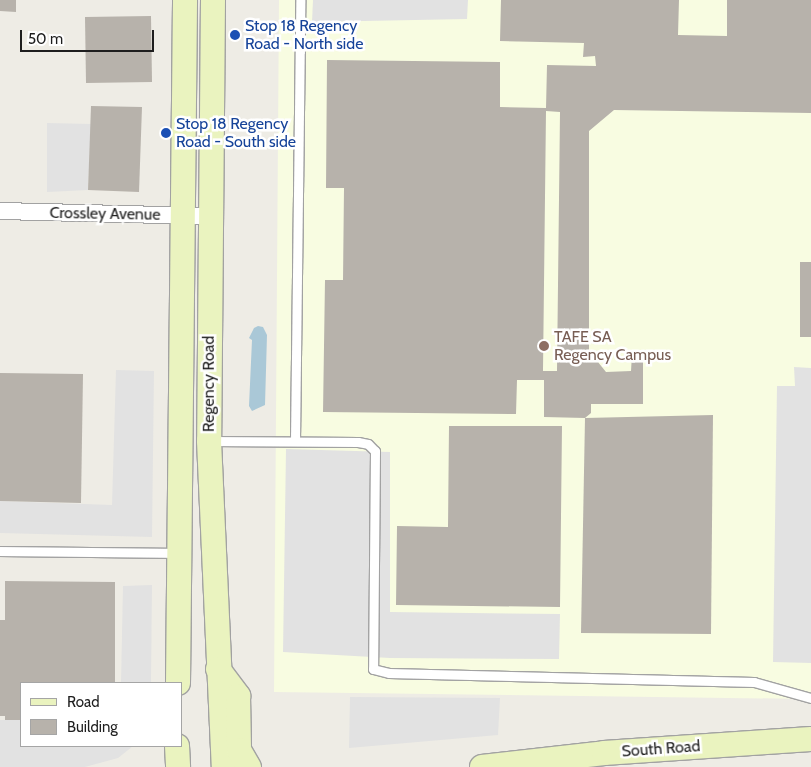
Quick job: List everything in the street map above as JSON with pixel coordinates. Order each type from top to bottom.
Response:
[{"type":"main road","name":"Regency Road","points":[[178,682],[185,0]]},
{"type":"main road","name":"Regency Road","points":[[213,0],[209,441],[224,767]]},
{"type":"main road","points":[[218,669],[238,696],[239,750],[249,767]]},
{"type":"main road","name":"South Road","points":[[482,767],[604,753],[811,739]]},
{"type":"street","name":"Crossley Avenue","points":[[0,211],[210,216]]},
{"type":"lane","points":[[295,440],[300,0]]},
{"type":"lane","points":[[209,441],[295,440],[358,442],[368,444],[375,451],[373,670],[389,673],[737,680],[754,682],[811,698]]},
{"type":"lane","points":[[0,551],[179,553]]},
{"type":"shaded area","name":"TAFE SA Regency Campus","points":[[279,0],[811,0],[811,699],[274,692]]},
{"type":"shaded area","points":[[313,0],[468,0],[467,19],[312,22]]},
{"type":"shaded area","points":[[47,123],[91,124],[88,190],[47,192]]},
{"type":"shaded area","points":[[794,367],[811,368],[811,663],[773,662],[777,386],[795,386]]},
{"type":"shaded area","points":[[116,370],[154,371],[152,537],[0,533],[0,501],[112,505]]},
{"type":"shaded area","points":[[286,449],[390,452],[390,612],[560,614],[559,659],[390,658],[283,652]]},
{"type":"shaded area","points":[[152,585],[151,682],[121,682],[123,586]]},
{"type":"shaded area","points":[[350,697],[500,698],[498,735],[349,748]]},
{"type":"shaded area","points":[[0,720],[20,720],[20,747],[132,747],[118,758],[85,767],[0,767]]},
{"type":"water","points":[[258,326],[263,327],[267,335],[265,405],[252,411],[249,406],[252,340],[249,338],[254,328]]},
{"type":"building","points":[[0,0],[16,0],[16,12],[0,11]]},
{"type":"building","points":[[501,0],[679,0],[678,35],[727,36],[727,0],[811,0],[811,113],[614,110],[589,131],[589,351],[606,372],[631,371],[632,354],[643,355],[643,404],[591,404],[591,413],[585,418],[544,417],[544,380],[517,380],[516,414],[323,412],[325,280],[343,280],[344,188],[326,188],[327,60],[500,62],[500,107],[546,108],[547,65],[596,66],[595,56],[583,57],[584,43],[500,41]],"holes":[[[546,111],[560,112],[557,371],[543,371]]]},
{"type":"building","points":[[151,16],[152,82],[86,83],[85,17]]},
{"type":"building","points":[[91,106],[142,107],[139,192],[88,190]]},
{"type":"building","points":[[800,262],[811,262],[811,337],[800,337]]},
{"type":"building","points":[[0,373],[83,374],[81,503],[0,501]]},
{"type":"building","points":[[713,415],[711,634],[581,633],[585,418]]},
{"type":"building","points":[[449,426],[562,426],[560,607],[396,605],[397,526],[448,527]]},
{"type":"building","points":[[5,581],[115,582],[115,682],[20,682],[20,720],[5,720],[5,716],[0,716],[0,620],[5,620]]},
{"type":"place","name":"Stop 18 Regency Road - North side","points":[[235,35]]},
{"type":"place","name":"Stop 18 Regency Road - South side","points":[[166,133]]},
{"type":"place","name":"TAFE SA Regency Campus","points":[[544,346]]}]
